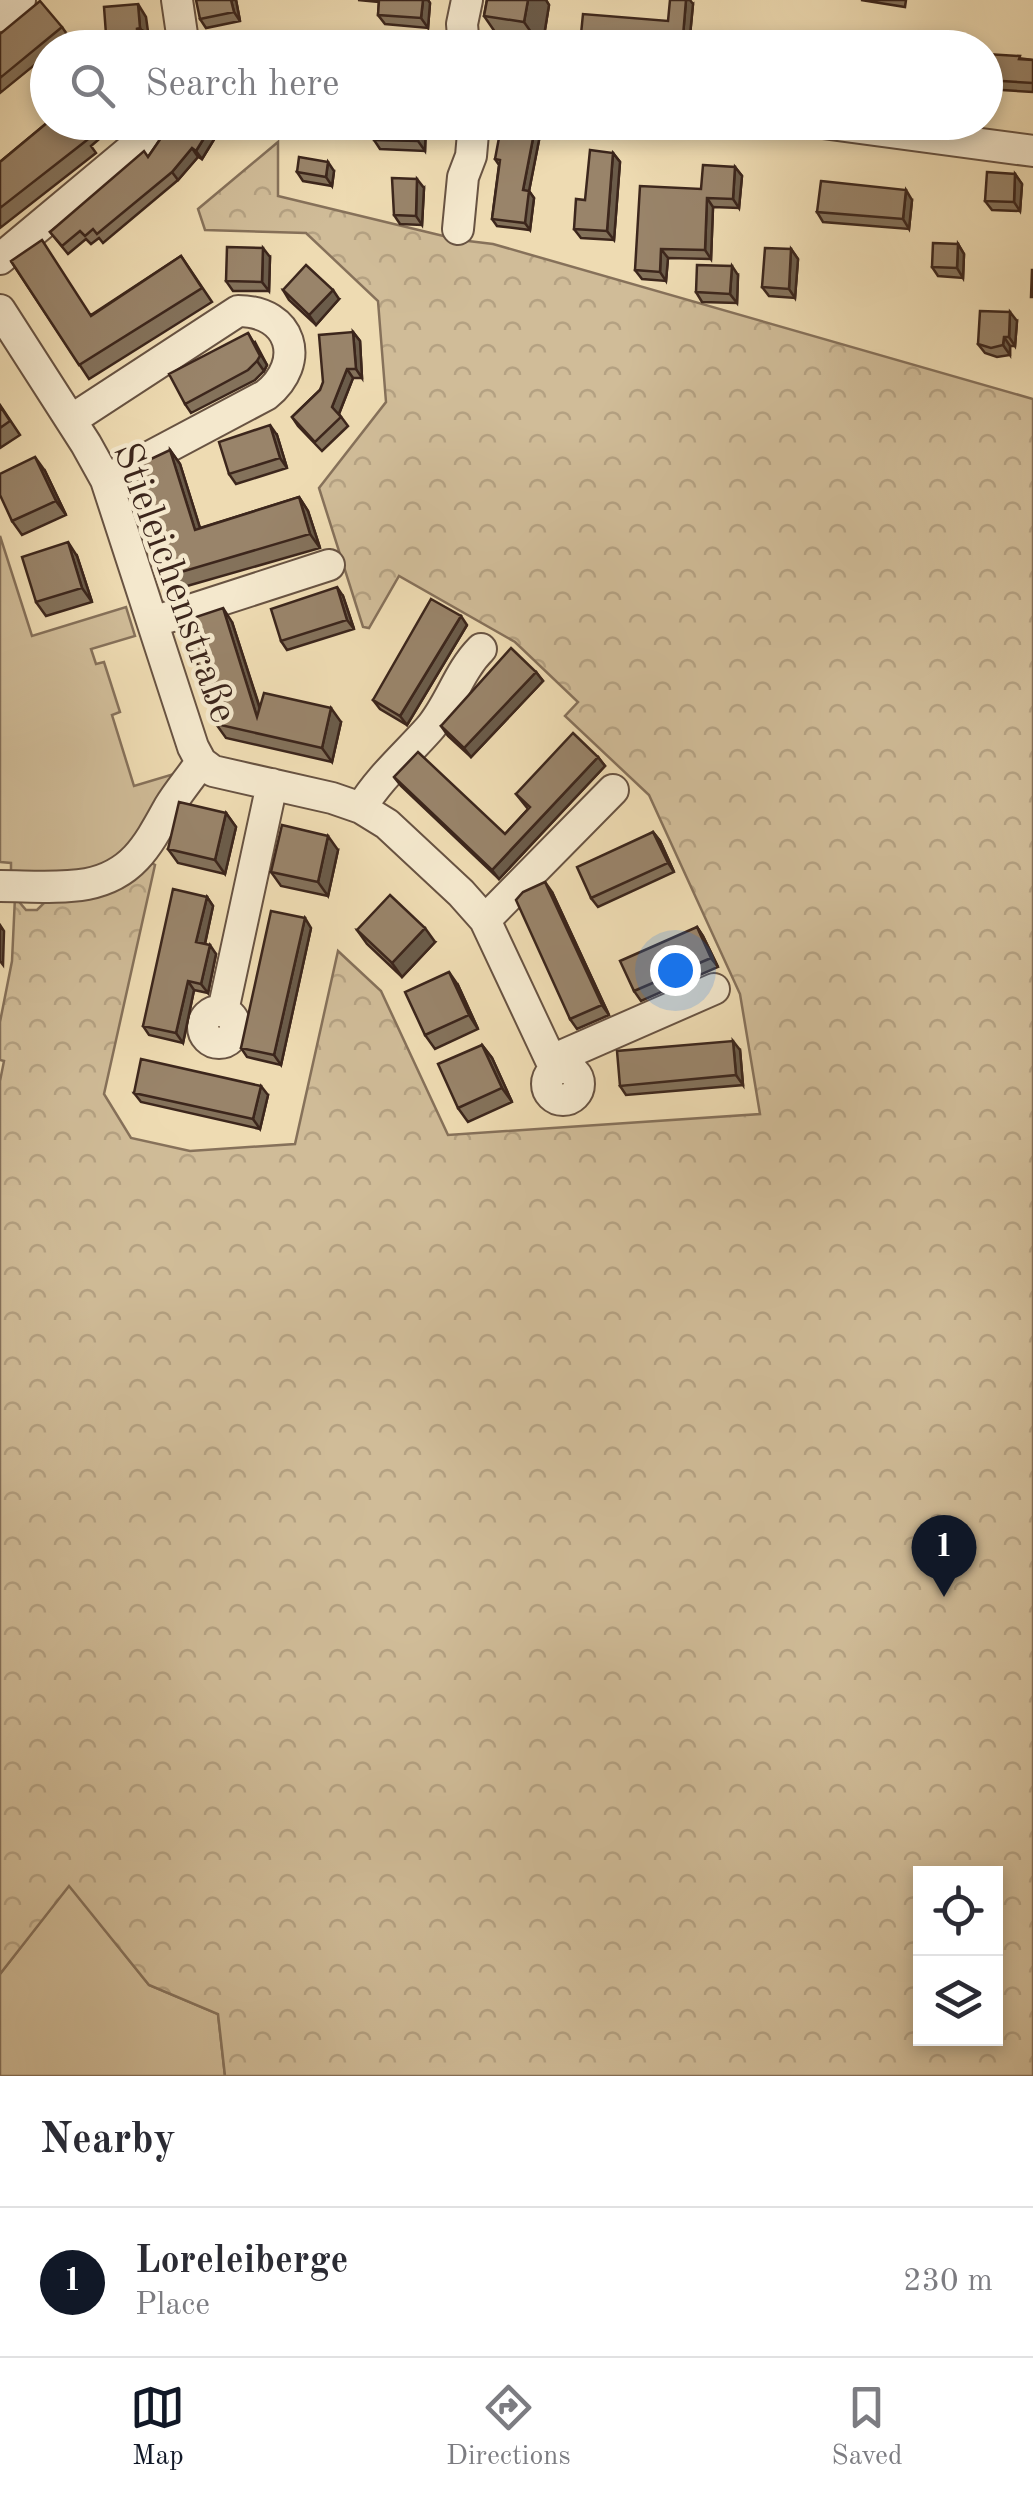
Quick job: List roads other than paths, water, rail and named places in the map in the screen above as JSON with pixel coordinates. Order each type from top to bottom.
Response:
[{"type":"street","points":[[0,16],[20,0]]},
{"type":"street","points":[[177,0],[181,30]]},
{"type":"street","points":[[462,30],[467,0]]},
{"type":"street","points":[[0,259],[142,140]]},
{"type":"street","points":[[458,229],[463,177],[472,140]]},
{"type":"street","points":[[950,140],[1033,151]]},
{"type":"street","name":"Stieleichenstraße","points":[[0,310],[106,480],[201,762],[227,775],[332,798],[361,808],[387,824],[462,893],[484,920],[553,1065],[714,989]]},
{"type":"street","points":[[71,420],[238,311],[266,315],[282,329],[290,360],[278,386],[106,480]]},
{"type":"street","points":[[153,622],[328,564]]},
{"type":"street","points":[[361,808],[386,772],[431,727],[468,662],[481,648]]},
{"type":"street","points":[[0,886],[83,885],[110,878],[132,866],[152,842],[171,804],[201,762]]},
{"type":"street","points":[[222,1012],[272,784]]},
{"type":"street","points":[[484,920],[613,790]]},
{"type":"place","name":"Loreleiberge","points":[[944,1597]]}]
